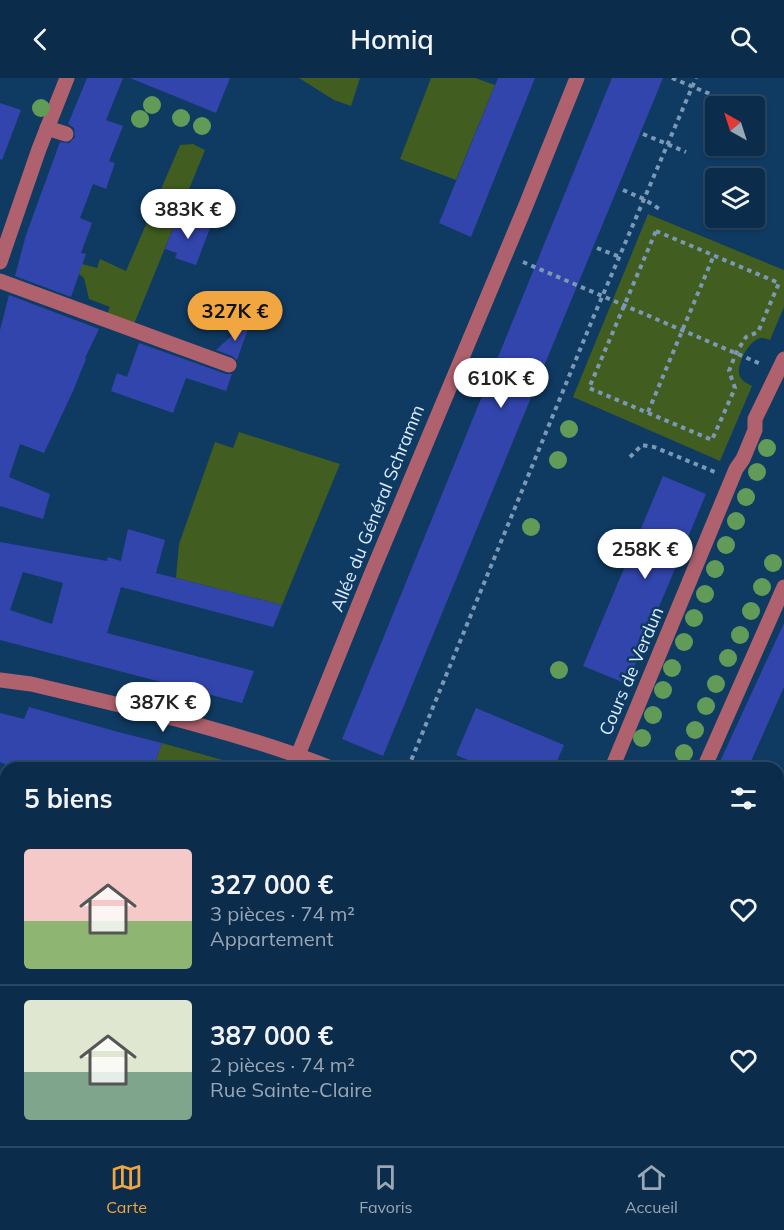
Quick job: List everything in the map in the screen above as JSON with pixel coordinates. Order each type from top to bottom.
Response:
[{"type":"street","points":[[0,262],[67,78]]},
{"type":"street","name":"Allée du Général Schramm","points":[[298,755],[577,78]]},
{"type":"street","points":[[47,128],[66,134]]},
{"type":"street","points":[[0,281],[229,365]]},
{"type":"street","name":"Cours de Verdun","points":[[614,762],[736,469],[756,430],[755,419],[782,368]]},
{"type":"street","points":[[707,762],[784,587]]},
{"type":"street","points":[[0,680],[30,684],[232,734],[316,762]]},
{"type":"path","points":[[672,78],[710,94]]},
{"type":"path","points":[[410,762],[603,296],[696,78]]},
{"type":"path","points":[[644,134],[686,152]]},
{"type":"path","points":[[623,190],[644,199],[661,210]]},
{"type":"path","points":[[656,231],[779,283],[758,332],[746,337],[736,353],[729,371],[735,388],[712,440],[589,388],[624,306],[656,231]]},
{"type":"path","points":[[597,248],[620,257]]},
{"type":"path","points":[[505,254],[736,353],[782,368]]},
{"type":"path","points":[[648,412],[714,255]]},
{"type":"path","points":[[630,457],[642,445],[654,447],[715,472]]},
{"type":"green space","points":[[299,78],[360,78],[351,106],[334,100]]},
{"type":"green space","points":[[431,78],[475,78],[495,85],[456,180],[400,159]]},
{"type":"green space","points":[[193,144],[205,150],[134,324],[107,314],[110,307],[89,299],[84,278],[79,274],[82,264],[97,268],[100,259],[126,271],[180,145]]},
{"type":"green space","points":[[648,214],[784,270],[784,307],[770,340],[761,338],[752,343],[740,363],[741,378],[752,386],[720,461],[573,397]]},
{"type":"green space","points":[[239,432],[340,464],[282,605],[176,578],[179,544],[215,442],[233,448]]},
{"type":"green space","points":[[162,743],[230,762],[155,762]]},
{"type":"building","points":[[87,78],[123,78],[106,120],[123,126],[109,161],[115,163],[106,189],[93,184],[80,218],[92,223],[81,253],[86,254],[71,297],[15,276],[26,235],[60,142],[69,143],[75,137],[74,128],[68,124]]},
{"type":"building","points":[[130,78],[230,78],[216,113]]},
{"type":"building","points":[[498,78],[535,78],[471,237],[439,223]]},
{"type":"building","points":[[612,78],[663,78],[383,756],[342,739]]},
{"type":"building","points":[[0,103],[21,110],[2,160],[0,159]]},
{"type":"building","points":[[178,216],[210,228],[196,265],[175,258],[177,253],[165,249]]},
{"type":"building","points":[[9,295],[99,329],[44,453],[20,444],[9,477],[50,494],[43,519],[0,506],[0,330]]},
{"type":"building","points":[[252,317],[237,360],[216,350]]},
{"type":"building","points":[[139,343],[226,374],[232,374],[226,391],[186,378],[173,413],[111,391],[117,373],[127,377]]},
{"type":"building","points":[[663,476],[706,494],[627,684],[583,666]]},
{"type":"building","points":[[128,529],[165,540],[156,573],[282,605],[273,627],[121,587],[107,633],[254,671],[242,703],[0,640],[0,542],[107,561],[108,557],[121,561]],"holes":[[[23,572],[63,583],[52,624],[10,610]]]},
{"type":"building","points":[[784,623],[784,687],[751,762],[720,762]]},
{"type":"building","points":[[29,707],[162,743],[155,762],[0,762],[0,713],[24,719]]},
{"type":"building","points":[[476,708],[564,745],[557,762],[473,762],[456,755]]}]
